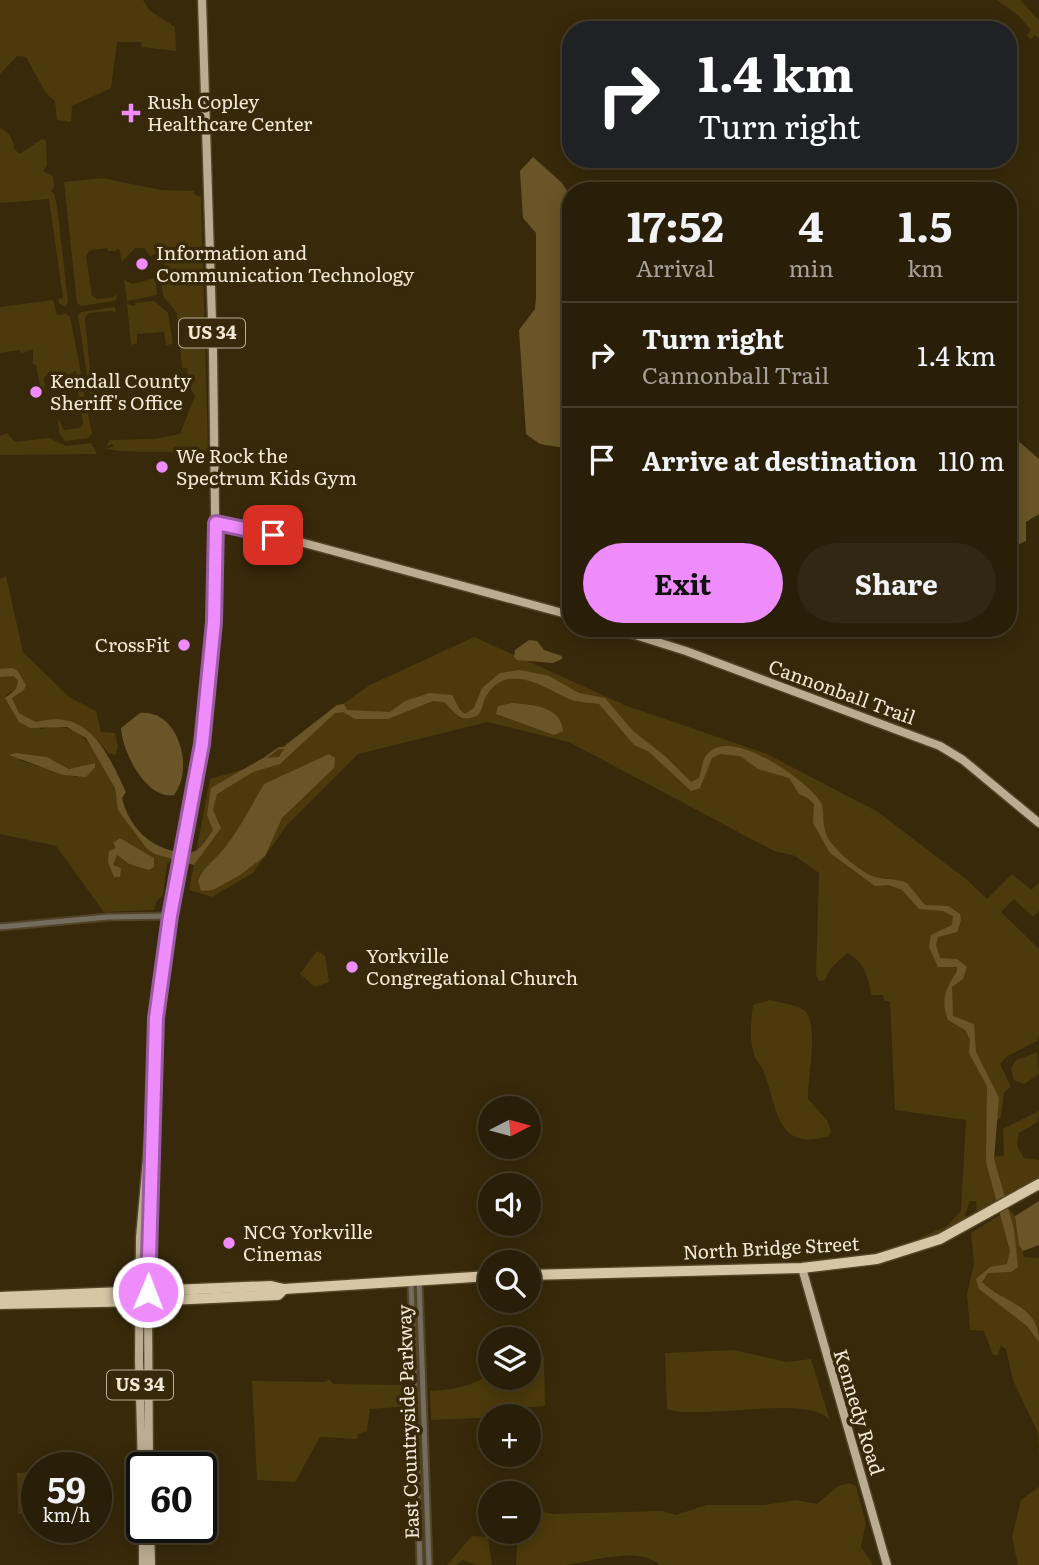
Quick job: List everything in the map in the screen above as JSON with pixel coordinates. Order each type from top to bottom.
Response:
[{"type":"highway","name":"North Bridge Street","points":[[541,1275],[802,1268],[877,1259],[911,1250],[987,1215],[1039,1184]]},
{"type":"highway","points":[[0,1304],[166,1296],[271,1286],[284,1289],[478,1276]]},
{"type":"highway","points":[[0,1297],[121,1298]]},
{"type":"main road","name":"US 34","points":[[142,1452],[148,1125],[152,1113],[156,1018],[170,916],[202,744],[211,667],[216,523],[202,0]]},
{"type":"main road","points":[[216,523],[291,539],[562,613]]},
{"type":"main road","name":"Cannonball Trail","points":[[641,637],[940,746],[963,760],[1039,823]]},
{"type":"main road","name":"Kennedy Road","points":[[802,1268],[887,1565]]},
{"type":"main road","points":[[144,1273],[166,1296],[143,1324],[121,1298],[144,1273]]},
{"type":"main road","name":"US 34","points":[[143,1324],[148,1452]]},
{"type":"main road","points":[[143,1543],[144,1565]]},
{"type":"main road","points":[[150,1543],[151,1565]]},
{"type":"street","points":[[0,927],[108,917],[170,916]]},
{"type":"street","name":"East Countryside Parkway","points":[[414,1279],[429,1565]]},
{"type":"street","name":"East Countryside Parkway","points":[[414,1279],[420,1565]]},
{"type":"street","points":[[418,1507],[427,1506]]},
{"type":"shaded area","points":[[0,0],[143,0],[149,10],[175,27],[176,51],[142,47],[141,42],[117,42],[111,88],[72,106],[71,122],[57,120],[55,101],[46,93],[26,57],[17,56],[0,74]]},
{"type":"shaded area","points":[[997,0],[1020,0],[1039,20],[1039,38],[1035,35],[1031,39],[1027,36],[1031,30],[1018,15]]},
{"type":"shaded area","points":[[0,128],[8,134],[14,149],[20,154],[42,139],[46,140],[47,165],[43,171],[53,176],[54,186],[51,192],[54,193],[57,206],[68,302],[65,307],[58,299],[63,298],[49,199],[0,203]]},
{"type":"shaded area","points":[[533,157],[562,183],[562,448],[540,444],[526,434],[519,330],[535,309],[536,233],[523,218],[520,171]]},
{"type":"shaded area","points":[[102,178],[161,190],[194,191],[194,194],[201,197],[208,449],[203,456],[181,452],[105,449],[114,446],[107,446],[109,440],[154,439],[180,434],[195,396],[190,387],[187,368],[182,368],[177,313],[163,296],[160,275],[167,272],[168,267],[158,261],[157,253],[150,256],[144,248],[135,248],[122,262],[119,248],[115,251],[108,251],[107,248],[90,250],[86,255],[92,296],[97,299],[114,297],[116,294],[117,298],[114,301],[81,306],[77,303],[64,182]]},
{"type":"shaded area","points":[[155,278],[157,295],[127,301],[124,280],[132,284]]},
{"type":"shaded area","points":[[53,300],[57,315],[66,314],[70,317],[83,383],[75,384],[76,371],[67,375],[66,372],[55,373],[55,377],[48,374],[44,378],[45,388],[41,391],[36,365],[33,364],[33,349],[22,353],[19,350],[0,353],[0,307]]},
{"type":"shaded area","points":[[154,301],[168,313],[173,344],[166,345],[164,332],[137,334],[137,343],[131,345],[127,304],[135,306],[135,303]]},
{"type":"shaded area","points":[[115,307],[116,313],[88,313],[85,318],[92,392],[95,394],[90,394],[78,315],[81,312]]},
{"type":"shaded area","points":[[78,390],[83,390],[92,433],[88,438],[65,441],[59,433],[58,418],[64,430],[80,428],[83,424]]},
{"type":"shaded area","points":[[7,433],[15,442],[49,438],[66,446],[91,443],[97,454],[0,455],[0,436]]},
{"type":"shaded area","points":[[1017,440],[1039,459],[1039,514],[1026,522],[1026,541],[1017,545]]},
{"type":"shaded area","points":[[6,576],[23,652],[69,697],[96,711],[101,732],[115,733],[118,747],[115,755],[108,753],[94,736],[77,725],[58,720],[36,722],[19,713],[12,698],[20,693],[17,670],[0,669],[0,579]]},
{"type":"shaded area","points":[[474,637],[627,706],[767,754],[878,812],[967,880],[987,899],[1012,874],[1031,890],[1039,883],[1039,911],[1033,917],[1014,899],[1001,912],[1039,949],[1039,1035],[1037,1041],[1006,1057],[1000,1064],[1011,1087],[1004,1092],[1001,1117],[988,1128],[987,1157],[1004,1156],[1003,1129],[1039,1111],[1038,1122],[1019,1133],[1017,1146],[1024,1158],[1039,1160],[1039,1179],[977,1215],[976,1201],[970,1201],[965,1215],[969,1221],[919,1241],[919,1238],[947,1226],[961,1211],[966,1120],[895,1110],[890,1001],[884,1001],[883,995],[871,995],[865,971],[853,956],[847,953],[831,968],[825,980],[819,981],[816,976],[819,873],[795,856],[774,851],[569,742],[487,722],[358,754],[287,825],[253,873],[212,897],[189,890],[210,779],[255,766],[370,685]]},
{"type":"shaded area","points":[[529,640],[537,641],[544,650],[562,656],[562,659],[553,663],[517,660],[514,657],[515,650]]},
{"type":"shaded area","points":[[0,669],[17,670],[26,685],[24,690],[12,698],[19,713],[36,722],[54,719],[70,721],[83,727],[94,737],[111,762],[126,792],[122,798],[135,827],[150,841],[179,852],[198,849],[213,830],[207,815],[211,788],[263,758],[279,757],[287,744],[337,705],[344,704],[347,710],[390,712],[405,701],[430,693],[452,695],[465,714],[474,708],[482,688],[500,673],[520,670],[549,676],[579,693],[605,698],[633,731],[665,756],[691,782],[699,778],[708,753],[723,746],[753,752],[786,770],[820,801],[828,839],[852,863],[875,877],[907,883],[925,905],[948,906],[960,914],[957,932],[938,937],[936,945],[940,958],[957,959],[967,967],[963,979],[952,987],[953,1016],[974,1024],[976,1052],[999,1098],[994,1159],[1014,1229],[1018,1267],[1011,1272],[988,1273],[982,1282],[1026,1312],[1037,1329],[1039,1342],[1027,1326],[979,1289],[976,1279],[990,1267],[1007,1264],[1010,1251],[986,1162],[987,1086],[969,1053],[970,1039],[965,1030],[948,1020],[944,1006],[945,994],[957,967],[938,967],[929,947],[931,935],[952,925],[953,916],[943,911],[919,909],[902,890],[889,885],[875,886],[830,853],[813,823],[814,804],[799,794],[789,778],[758,769],[740,756],[720,754],[712,758],[700,788],[691,791],[648,751],[634,745],[599,704],[572,700],[528,681],[506,680],[496,685],[485,698],[478,715],[467,718],[462,718],[444,702],[433,701],[388,719],[355,719],[343,712],[335,713],[280,764],[253,772],[217,794],[213,810],[221,828],[194,865],[155,854],[147,849],[118,810],[115,788],[86,738],[67,727],[30,728],[19,722],[5,698],[16,689],[18,681],[14,676],[0,677]]},
{"type":"shaded area","points":[[15,676],[18,682],[16,689],[6,695],[19,722],[42,729],[55,726],[76,730],[96,751],[115,788],[120,809],[135,831],[154,850],[173,858],[167,864],[163,895],[154,910],[104,912],[56,846],[0,834],[0,677]],"holes":[[[16,753],[47,757],[69,769],[94,763],[76,777],[21,761]],[[120,838],[154,858],[154,867],[151,869],[129,864],[117,855],[113,866],[121,867],[110,867],[109,851],[117,848]]]},
{"type":"shaded area","points":[[512,703],[551,711],[561,722],[563,731],[554,735],[496,714],[498,706]]},
{"type":"shaded area","points":[[140,713],[153,714],[164,720],[179,742],[183,770],[174,795],[154,790],[145,782],[126,749],[121,728]]},
{"type":"shaded area","points":[[16,753],[47,757],[69,769],[95,763],[95,767],[86,777],[63,775],[9,755]]},
{"type":"shaded area","points":[[329,754],[335,758],[334,768],[282,818],[265,856],[240,875],[213,890],[201,891],[198,881],[200,876],[234,835],[264,784]]},
{"type":"shaded area","points":[[120,838],[154,858],[154,867],[149,870],[129,864],[117,855],[113,865],[121,868],[120,877],[114,877],[108,862],[109,851],[116,848],[113,843]]},
{"type":"shaded area","points":[[317,951],[325,956],[329,982],[315,987],[300,974]]},
{"type":"shaded area","points":[[770,1000],[798,1007],[808,1015],[812,1050],[808,1099],[827,1120],[831,1131],[829,1136],[798,1138],[788,1132],[776,1112],[764,1072],[752,1048],[751,1036],[753,1005]]},
{"type":"shaded area","points":[[1037,1052],[1039,1074],[1024,1084],[1014,1080],[1011,1069],[1015,1061]]},
{"type":"shaded area","points":[[1039,1201],[1039,1245],[1023,1251],[1019,1245],[1015,1216]]},
{"type":"shaded area","points":[[1009,1209],[1015,1216],[1024,1257],[1039,1258],[1039,1457],[1038,1433],[1013,1380],[1006,1349],[1001,1346],[998,1355],[993,1355],[984,1331],[970,1330],[967,1294],[974,1264],[971,1233]]},
{"type":"shaded area","points":[[734,1350],[786,1362],[811,1359],[830,1421],[819,1413],[802,1409],[683,1412],[667,1409],[665,1353]]},
{"type":"shaded area","points":[[541,1357],[544,1357],[545,1406],[478,1404],[478,1418],[431,1420],[430,1391],[461,1387],[478,1380],[478,1390],[541,1390]]},
{"type":"shaded area","points":[[329,1379],[333,1384],[408,1385],[410,1408],[407,1411],[399,1407],[370,1409],[367,1431],[358,1434],[357,1439],[320,1437],[295,1482],[257,1480],[252,1381],[326,1382]]},
{"type":"shaded area","points":[[17,1473],[21,1473],[21,1514],[18,1514]]},
{"type":"shaded area","points":[[849,1483],[856,1486],[866,1523],[861,1547],[873,1565],[659,1565],[651,1559],[627,1555],[565,1565],[516,1565],[517,1544],[541,1544],[541,1511],[552,1514],[662,1511],[676,1515],[707,1505],[764,1505],[796,1500],[817,1504],[838,1486]]},
{"type":"shaded area","points":[[1039,1487],[1039,1565],[1018,1565],[1012,1537],[1021,1500]]},
{"type":"shaded area","points":[[472,1536],[478,1536],[478,1544],[489,1544],[492,1565],[477,1565],[463,1560],[456,1565],[447,1565]]},
{"type":"waterway","points":[[265,758],[279,748],[287,748]]},
{"type":"place","name":"Rush Copley Healthcare Center","points":[[131,113]]},
{"type":"place","name":"Information and Communication Technology","points":[[142,264]]},
{"type":"place","name":"Kendall County Sheriff's Office","points":[[36,392]]},
{"type":"place","name":"We Rock the Spectrum Kids Gym","points":[[162,467]]},
{"type":"place","name":"CrossFit","points":[[184,645]]},
{"type":"place","name":"Yorkville Congregational Church","points":[[352,967]]},
{"type":"place","name":"NCG Yorkville Cinemas","points":[[229,1243]]},
{"type":"route","points":[[148,1292],[156,1018],[170,916],[202,744],[214,622],[216,523],[273,535]]}]
